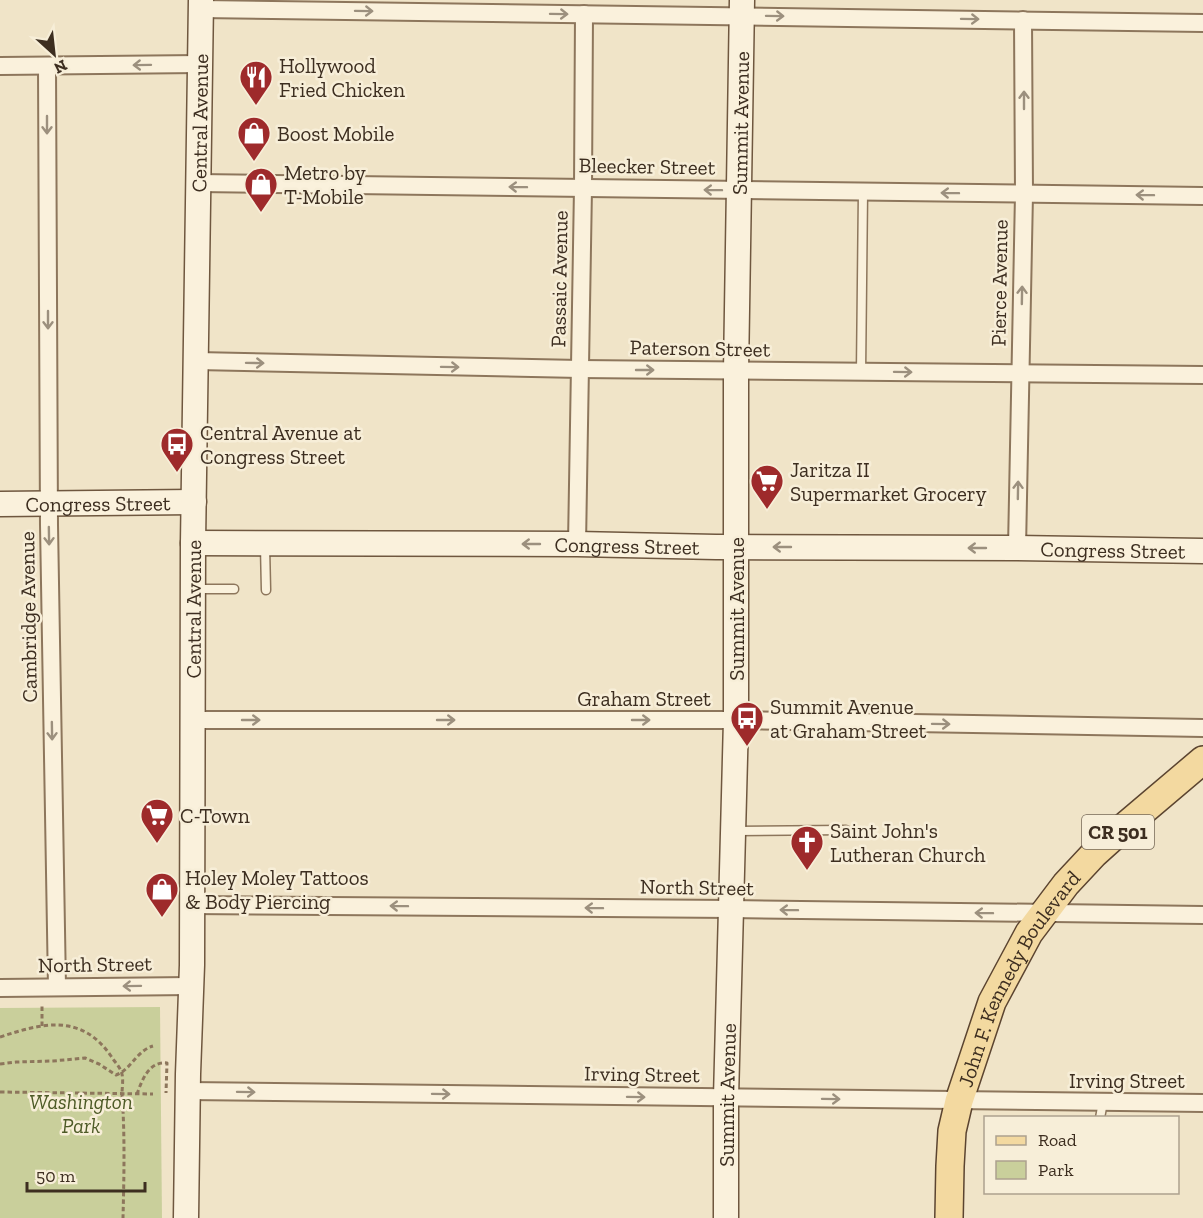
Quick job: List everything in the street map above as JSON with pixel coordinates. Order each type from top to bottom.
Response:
[{"type":"main road","name":"John F. Kennedy Boulevard","points":[[949,1218],[952,1131],[959,1101],[992,1002],[1029,933],[1066,884],[1094,854],[1203,760]]},
{"type":"street","points":[[201,4],[584,14],[742,8],[1023,20],[1203,22]]},
{"type":"street","name":"Central Avenue","points":[[186,1218],[177,1092],[192,965],[193,543],[201,4]]},
{"type":"street","name":"Summit Avenue","points":[[726,1218],[726,1098],[736,720],[736,371],[742,8]]},
{"type":"street","name":"Passaic Avenue","points":[[577,544],[584,14]]},
{"type":"street","name":"Pierce Avenue","points":[[1017,548],[1024,194],[1023,20]]},
{"type":"street","points":[[0,66],[200,64]]},
{"type":"street","name":"Cambridge Avenue","points":[[47,66],[49,537],[57,987]]},
{"type":"street","name":"Bleecker Street","points":[[199,183],[1203,196]]},
{"type":"street","name":"Paterson Street","points":[[196,361],[580,369],[1203,375]]},
{"type":"street","name":"Congress Street","points":[[0,504],[194,502]]},
{"type":"street","name":"Congress Street","points":[[193,543],[577,544],[1203,551]]},
{"type":"street","name":"Graham Street","points":[[192,720],[736,720],[1203,728]]},
{"type":"street","name":"North Street","points":[[192,905],[1203,915]]},
{"type":"street","name":"North Street","points":[[0,988],[190,986]]},
{"type":"street","name":"Irving Street","points":[[177,1092],[959,1101],[1101,1110],[1203,1103]]},
{"type":"lane","points":[[861,372],[863,192]]},
{"type":"lane","points":[[265,542],[266,590]]},
{"type":"lane","points":[[193,589],[234,590]]},
{"type":"lane","points":[[733,831],[846,830]]},
{"type":"path","points":[[42,1003],[42,1026]]},
{"type":"path","points":[[0,1037],[42,1026],[68,1025],[87,1032],[101,1043],[122,1073],[123,1218]]},
{"type":"path","points":[[0,1064],[85,1058],[116,1075],[122,1073],[145,1048],[153,1046]]},
{"type":"path","points":[[137,1094],[149,1069],[160,1062],[167,1063],[177,1092]]},
{"type":"path","points":[[0,1092],[153,1094]]},
{"type":"green space","name":"Washington Park","points":[[160,1007],[162,1218],[0,1218],[0,1008]]},
{"type":"place","name":"Hollywood Fried Chicken","points":[[256,106]]},
{"type":"place","name":"Boost Mobile","points":[[254,162]]},
{"type":"place","name":"Metro by T-Mobile","points":[[261,213]]},
{"type":"place","name":"Central Avenue at Congress Street","points":[[177,473]]},
{"type":"place","name":"Jaritza II Supermarket Grocery","points":[[767,510]]},
{"type":"place","name":"Summit Avenue at Graham Street","points":[[747,747]]},
{"type":"place","name":"C-Town","points":[[157,844]]},
{"type":"place","name":"Saint John's Lutheran Church","points":[[807,871]]},
{"type":"place","name":"Holey Moley Tattoos & Body Piercing","points":[[162,918]]}]
